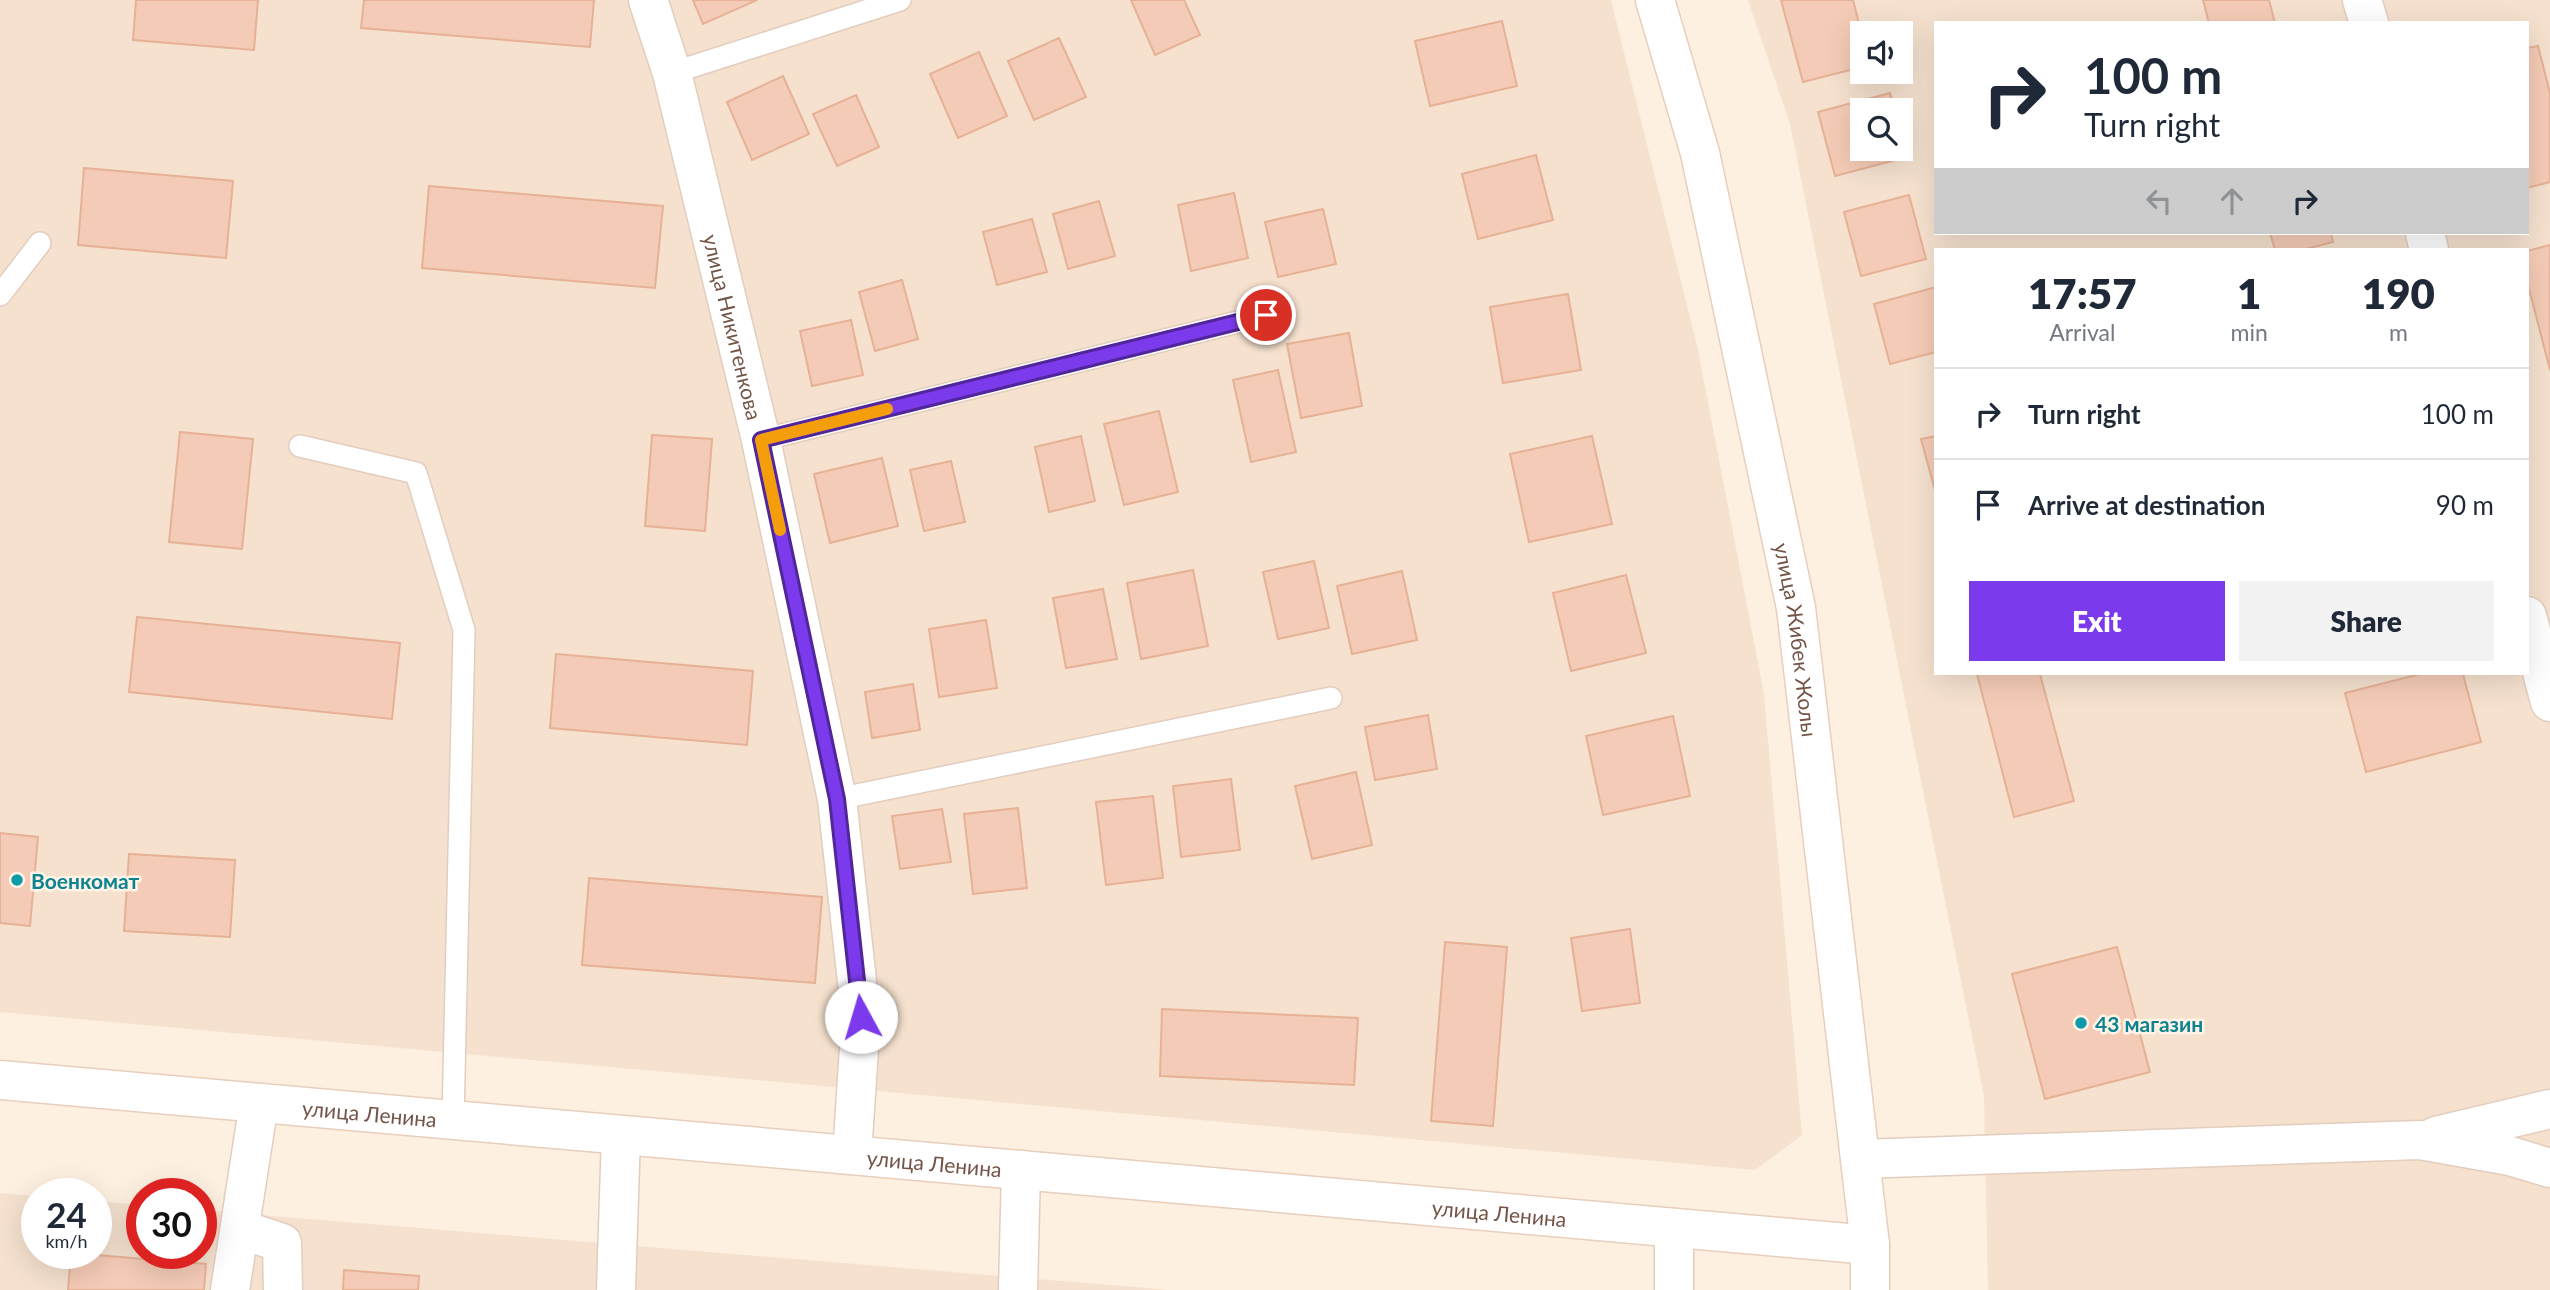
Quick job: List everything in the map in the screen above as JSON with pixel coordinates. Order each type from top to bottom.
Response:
[{"type":"street","name":"улица Никитенкова","points":[[648,0],[672,73],[761,440],[837,799],[861,1017],[852,1155]]},
{"type":"street","name":"улица Жибек Жолы","points":[[1655,0],[1700,153],[1796,608],[1870,1245],[1870,1290]]},
{"type":"street","points":[[2362,0],[2368,21]]},
{"type":"street","points":[[2529,623],[2550,702]]},
{"type":"street","name":"улица Ленина","points":[[0,1080],[1870,1245]]},
{"type":"street","points":[[230,1290],[259,1103]]},
{"type":"street","points":[[1860,1159],[2420,1140],[2550,1109]]},
{"type":"street","points":[[616,1290],[621,1135]]},
{"type":"street","points":[[2420,1140],[2510,1156],[2550,1168]]},
{"type":"street","points":[[1018,1290],[1021,1170]]},
{"type":"street","points":[[1674,1228],[1674,1290]]},
{"type":"street","points":[[240,1229],[282,1243],[283,1290]]},
{"type":"lane","points":[[672,73],[900,0]]},
{"type":"lane","points":[[0,295],[40,243]]},
{"type":"lane","points":[[761,440],[1266,315]]},
{"type":"lane","points":[[300,446],[416,473],[464,630],[453,1120]]},
{"type":"lane","points":[[837,799],[1331,698]]},
{"type":"shaded area","points":[[0,0],[1611,0],[1697,345],[1764,694],[1802,1135],[1755,1170],[0,1012]]},
{"type":"shaded area","points":[[1748,0],[2550,0],[2550,1290],[1988,1290],[1984,1096],[1790,124]]},
{"type":"shaded area","points":[[0,1193],[21,1195],[21,1269],[112,1269],[112,1202],[126,1204],[126,1269],[217,1269],[217,1211],[1170,1290],[0,1290]]},
{"type":"building","points":[[136,0],[258,0],[254,50],[133,40]]},
{"type":"building","points":[[364,0],[594,0],[590,47],[361,28]]},
{"type":"building","points":[[693,0],[757,0],[703,24]]},
{"type":"building","points":[[1131,0],[1184,0],[1200,35],[1155,55]]},
{"type":"building","points":[[1781,0],[1853,0],[1858,21],[1850,21],[1850,70],[1803,82]]},
{"type":"building","points":[[2203,0],[2269,0],[2274,21],[2208,21]]},
{"type":"building","points":[[1502,21],[1517,86],[1430,106],[1415,41]]},
{"type":"building","points":[[1059,38],[1086,97],[1034,120],[1008,61]]},
{"type":"building","points":[[2538,46],[2550,93],[2550,182],[2529,187],[2529,48]]},
{"type":"building","points":[[979,52],[1007,116],[958,138],[930,74]]},
{"type":"building","points":[[783,76],[809,134],[752,160],[727,102]]},
{"type":"building","points":[[1890,93],[1891,98],[1871,98]]},
{"type":"building","points":[[856,95],[879,147],[837,166],[813,114]]},
{"type":"building","points":[[1850,104],[1850,161],[1892,161],[1835,176],[1818,112]]},
{"type":"building","points":[[1536,155],[1553,220],[1478,239],[1462,174]]},
{"type":"building","points":[[84,168],[233,181],[226,258],[78,245]]},
{"type":"building","points":[[429,186],[663,206],[655,288],[422,268]]},
{"type":"building","points":[[1234,193],[1248,258],[1191,271],[1178,205]]},
{"type":"building","points":[[1909,195],[1926,259],[1861,276],[1844,212]]},
{"type":"building","points":[[1099,201],[1115,256],[1068,269],[1053,214]]},
{"type":"building","points":[[1323,209],[1336,264],[1278,277],[1265,222]]},
{"type":"building","points":[[1032,219],[1047,272],[997,285],[983,232]]},
{"type":"building","points":[[2271,235],[2331,235],[2333,242],[2310,248],[2274,248]]},
{"type":"building","points":[[2550,245],[2550,370],[2529,289],[2529,250]]},
{"type":"building","points":[[902,280],[918,339],[875,351],[859,292]]},
{"type":"building","points":[[1934,288],[1934,353],[1890,364],[1874,304]]},
{"type":"building","points":[[1568,294],[1581,370],[1503,383],[1490,307]]},
{"type":"building","points":[[851,320],[863,375],[812,386],[800,331]]},
{"type":"building","points":[[1349,333],[1362,406],[1301,418],[1287,344]]},
{"type":"building","points":[[1278,370],[1296,452],[1251,462],[1233,380]]},
{"type":"building","points":[[1159,411],[1178,492],[1124,505],[1104,424]]},
{"type":"building","points":[[180,432],[253,439],[242,549],[169,542]]},
{"type":"building","points":[[652,435],[712,439],[705,531],[645,526]]},
{"type":"building","points":[[1081,436],[1095,501],[1049,512],[1035,447]]},
{"type":"building","points":[[1592,436],[1612,524],[1529,542],[1510,454]]},
{"type":"building","points":[[1934,436],[1934,487],[1921,439]]},
{"type":"building","points":[[882,458],[898,526],[830,543],[814,474]]},
{"type":"building","points":[[951,461],[965,522],[924,531],[910,470]]},
{"type":"building","points":[[1314,561],[1329,628],[1278,639],[1263,572]]},
{"type":"building","points":[[1193,570],[1208,646],[1141,659],[1127,583]]},
{"type":"building","points":[[1402,571],[1417,640],[1352,654],[1337,586]]},
{"type":"building","points":[[1626,575],[1646,653],[1571,671],[1553,593]]},
{"type":"building","points":[[1103,589],[1117,659],[1066,668],[1053,598]]},
{"type":"building","points":[[137,617],[400,643],[392,719],[129,692]]},
{"type":"building","points":[[986,620],[997,688],[939,697],[929,629]]},
{"type":"building","points":[[556,654],[753,671],[747,745],[550,728]]},
{"type":"building","points":[[1977,675],[2040,675],[2074,801],[2014,817]]},
{"type":"building","points":[[2416,675],[2463,675],[2481,742],[2366,772],[2345,693]]},
{"type":"building","points":[[913,684],[920,730],[872,738],[865,692]]},
{"type":"building","points":[[1428,715],[1437,769],[1375,780],[1365,727]]},
{"type":"building","points":[[1673,716],[1690,796],[1603,815],[1586,736]]},
{"type":"building","points":[[1356,772],[1372,845],[1312,859],[1295,786]]},
{"type":"building","points":[[1231,779],[1240,850],[1181,857],[1173,786]]},
{"type":"building","points":[[1153,796],[1163,878],[1106,885],[1096,802]]},
{"type":"building","points":[[1018,808],[1027,888],[973,894],[964,814]]},
{"type":"building","points":[[942,809],[951,862],[900,869],[892,816]]},
{"type":"building","name":"Военкомат","points":[[0,833],[38,837],[30,926],[0,923]]},
{"type":"building","points":[[129,854],[235,860],[230,937],[124,931]]},
{"type":"building","points":[[589,878],[822,897],[815,983],[582,965]]},
{"type":"building","points":[[1630,929],[1640,1003],[1582,1011],[1571,938]]},
{"type":"building","points":[[1445,942],[1507,947],[1493,1126],[1431,1121]]},
{"type":"building","name":"43 магазин","points":[[2117,947],[2150,1072],[2045,1099],[2012,974]]},
{"type":"building","points":[[1162,1009],[1358,1018],[1354,1085],[1160,1076]]},
{"type":"building","points":[[112,1256],[126,1257],[126,1269],[206,1269],[204,1290],[68,1290],[70,1269],[112,1269]]},
{"type":"building","points":[[344,1270],[419,1276],[418,1290],[343,1290]]},
{"type":"slow traffic","points":[[780,530],[761,440],[887,409]]},
{"type":"place","name":"Военкомат","points":[[17,880]]},
{"type":"place","name":"43 магазин","points":[[2081,1023]]},
{"type":"route","points":[[861,1017],[837,799],[761,440],[1266,315]]}]
